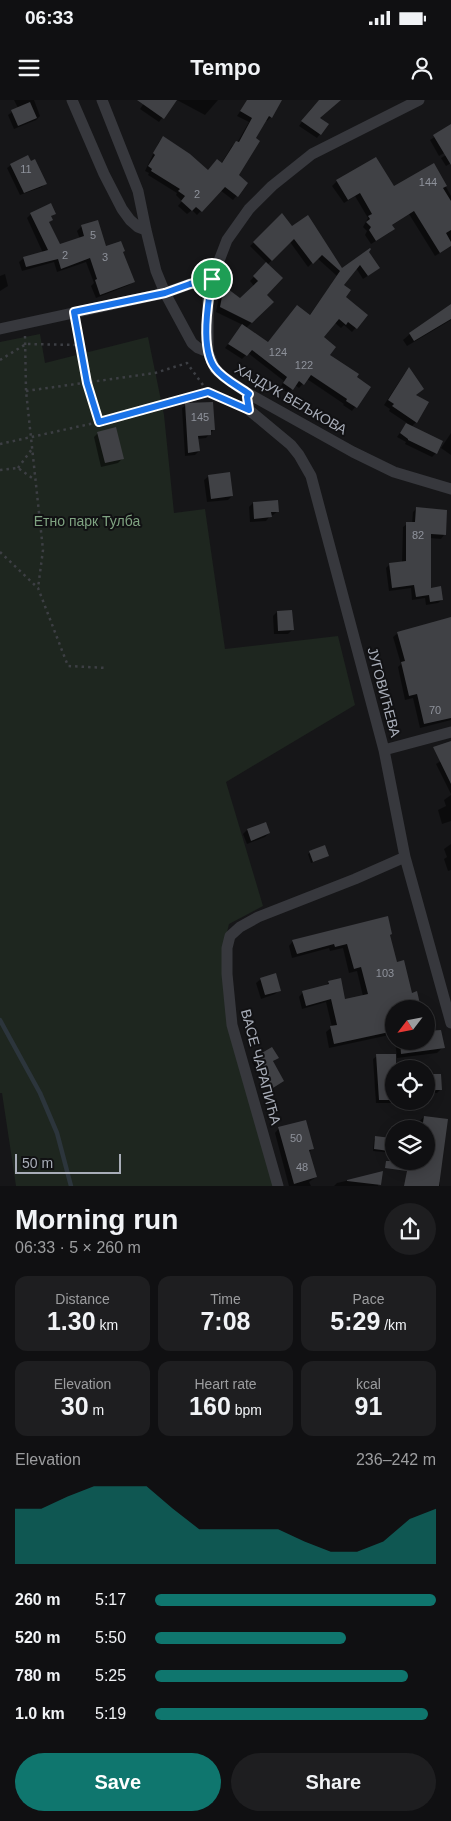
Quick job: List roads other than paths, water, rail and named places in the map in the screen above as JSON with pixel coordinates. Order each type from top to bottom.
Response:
[{"type":"street","points":[[72,100],[104,174],[122,209],[130,220],[146,230]]},
{"type":"street","points":[[102,100],[138,191],[156,271],[165,293],[192,343],[208,352]]},
{"type":"street","name":"ХАЈДУК ВЕЉКОВА","points":[[419,100],[312,154],[272,186],[249,209],[228,240],[212,279],[208,298],[208,352],[215,369],[249,394],[353,452],[394,472],[451,489]]},
{"type":"street","points":[[0,328],[165,293],[212,279]]},
{"type":"street","name":"ЈУГОВИЋЕВА","points":[[249,394],[247,397],[249,410],[291,445],[311,476],[384,750],[405,857],[451,1022]]},
{"type":"street","points":[[384,750],[451,732]]},
{"type":"street","name":"ВАСЕ ЧАРАПИЋА","points":[[278,1186],[232,1025],[227,974],[227,948],[230,936],[240,927],[258,917],[405,857]]},
{"type":"waterway","points":[[0,1020],[40,1093],[57,1133],[71,1186]]},
{"type":"park label","name":"Етно парк Тулба","points":[[87,521]]}]
